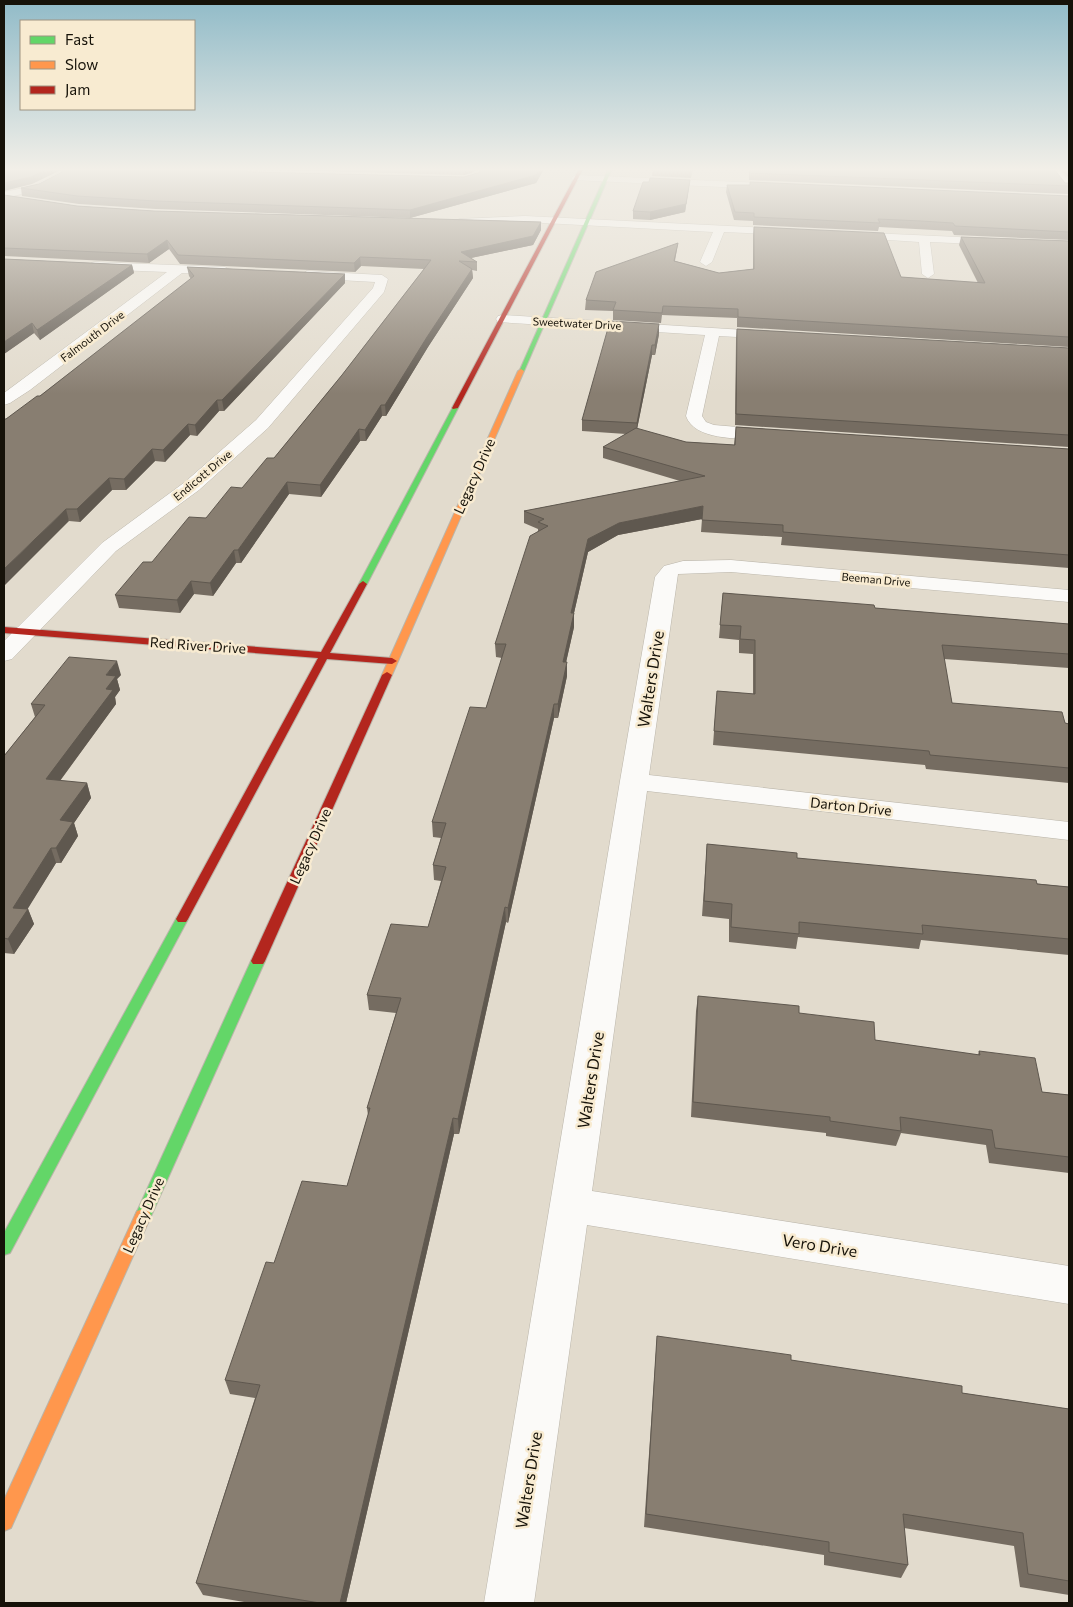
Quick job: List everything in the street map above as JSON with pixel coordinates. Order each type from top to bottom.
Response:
[{"type":"main road","points":[[4,1248],[325,655],[542,244]]},
{"type":"main road","name":"Legacy Drive","points":[[4,1521],[348,763],[577,244]]},
{"type":"main road","name":"Red River Drive","points":[[14,631],[392,661]]},
{"type":"street","points":[[706,262],[714,244]]},
{"type":"street","points":[[925,244],[928,274]]},
{"type":"street","points":[[1045,244],[1069,245]]},
{"type":"street","points":[[79,265],[236,272]]},
{"type":"street","name":"Falmouth Drive","points":[[4,400],[24,387],[179,269]]},
{"type":"street","name":"Endicott Drive","points":[[4,654],[14,631],[108,547],[192,486],[262,424],[379,289],[382,280],[292,274]]},
{"type":"street","name":"Sweetwater Drive","points":[[503,319],[792,336]]},
{"type":"street","points":[[713,331],[694,416],[701,426],[726,431],[794,436]]},
{"type":"street","name":"Beeman Drive","points":[[683,567],[731,566],[1069,596]]},
{"type":"street","name":"Walters Drive","points":[[509,1603],[571,1205],[633,781],[666,577],[672,570],[683,567]]},
{"type":"street","name":"Darton Drive","points":[[633,781],[1069,831]]},
{"type":"street","name":"Vero Drive","points":[[571,1205],[1069,1286]]},
{"type":"building","points":[[4,244],[161,244],[147,254],[4,248]]},
{"type":"building","points":[[170,244],[497,244],[461,252],[477,262],[459,261],[472,269],[385,405],[381,405],[365,430],[359,429],[320,485],[287,482],[238,550],[234,550],[210,583],[191,581],[177,600],[115,595],[143,562],[152,562],[189,517],[206,518],[231,487],[242,488],[267,458],[274,458],[342,375],[431,260],[360,257],[354,263],[178,255]]},
{"type":"building","points":[[675,244],[678,244],[674,261],[719,273],[754,269],[754,244],[888,244],[901,277],[985,283],[965,244],[1069,244],[1069,337],[738,317],[738,309],[663,306],[662,313],[613,310],[616,302],[586,300],[596,272]]},
{"type":"building","points":[[4,259],[132,265],[37,330],[32,323],[4,342]]},
{"type":"building","points":[[187,267],[345,274],[222,400],[217,400],[195,425],[188,424],[163,450],[152,449],[124,479],[109,478],[77,509],[66,509],[4,569],[4,419],[37,396],[40,396],[194,276]]},
{"type":"building","points":[[610,321],[659,324],[655,345],[652,345],[637,423],[582,420]]},
{"type":"building","points":[[737,329],[1069,348],[1069,435],[736,414]]},
{"type":"building","points":[[736,427],[1069,449],[1069,555],[783,532],[783,525],[702,520],[703,506],[619,523],[588,539],[571,613],[574,613],[563,662],[567,662],[558,704],[554,704],[508,908],[505,907],[458,1119],[453,1118],[340,1603],[320,1603],[196,1583],[260,1385],[225,1380],[266,1262],[274,1263],[302,1181],[347,1186],[370,1108],[367,1108],[401,998],[367,995],[391,924],[428,927],[446,867],[433,865],[446,823],[432,822],[470,707],[486,708],[506,644],[495,644],[530,536],[548,526],[538,522],[544,519],[524,511],[705,476],[603,447],[636,428],[686,442],[735,445]]},
{"type":"building","points":[[723,593],[874,605],[875,608],[1069,624],[1069,654],[942,645],[952,703],[1062,712],[1065,723],[1069,724],[1069,768],[930,755],[929,751],[714,731],[717,691],[755,694],[755,640],[740,639],[741,626],[720,625]]},
{"type":"building","points":[[69,657],[117,661],[106,675],[116,676],[106,689],[113,690],[46,779],[87,783],[60,820],[73,822],[56,848],[51,848],[13,908],[28,909],[8,939],[4,938],[4,756],[45,705],[31,704]]},
{"type":"building","points":[[707,844],[797,853],[797,858],[1036,880],[1037,884],[1069,887],[1069,939],[922,925],[923,934],[799,922],[799,934],[731,927],[732,904],[704,901]]},
{"type":"building","points":[[698,996],[799,1006],[799,1013],[874,1022],[875,1040],[980,1055],[979,1051],[1035,1058],[1042,1092],[1069,1095],[1069,1157],[995,1148],[992,1130],[900,1117],[901,1131],[830,1121],[830,1117],[693,1102]]},
{"type":"building","points":[[657,1336],[791,1355],[791,1360],[962,1386],[962,1393],[1069,1409],[1069,1581],[1028,1574],[1023,1533],[903,1514],[908,1565],[829,1552],[829,1542],[646,1514]]},
{"type":"traffic: fast","points":[[521,371],[577,244]]},
{"type":"traffic: fast","points":[[363,584],[455,408]]},
{"type":"traffic: fast","points":[[4,1248],[182,919]]},
{"type":"traffic: fast","points":[[143,1216],[258,961]]},
{"type":"traffic: slow","points":[[387,675],[521,371]]},
{"type":"traffic: slow","points":[[4,1521],[143,1216]]},
{"type":"traffic: jam","points":[[455,408],[541,244]]},
{"type":"traffic: jam","points":[[182,919],[363,584]]},
{"type":"traffic: jam","points":[[4,630],[392,661]]},
{"type":"traffic: jam","points":[[258,961],[387,675]]}]
